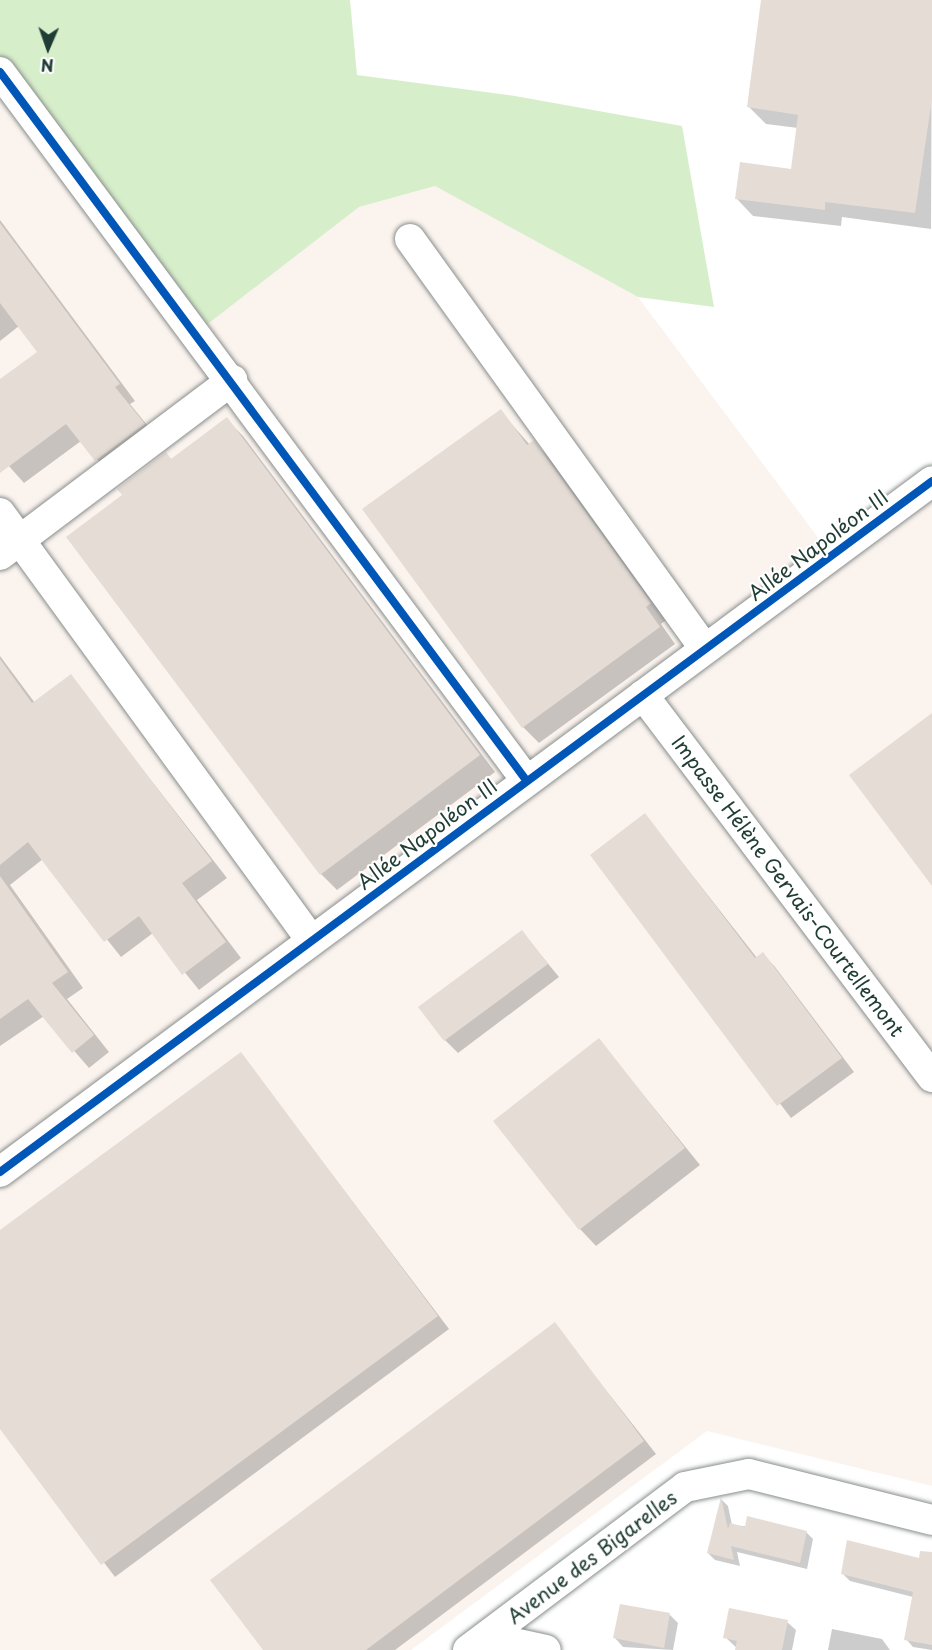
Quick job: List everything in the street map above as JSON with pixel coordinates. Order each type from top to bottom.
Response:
[{"type":"street","points":[[0,72],[232,381],[526,780]]},
{"type":"street","points":[[410,238],[705,650]]},
{"type":"street","points":[[10,548],[232,381]]},
{"type":"street","name":"Allée Napoléon III","points":[[0,1172],[932,481]]},
{"type":"street","points":[[0,513],[10,548],[311,940]]},
{"type":"street","name":"Impasse Hélène Gervais-Courtellemont","points":[[643,695],[932,1077]]},
{"type":"street","name":"Avenue des Bigarelles","points":[[477,1643],[686,1487],[749,1474],[932,1520]]},
{"type":"street","points":[[477,1643],[546,1650]]},
{"type":"shaded area","points":[[0,72],[196,332],[359,207],[435,186],[638,297],[831,555],[932,481],[932,1486],[707,1431],[411,1650],[0,1650]]},
{"type":"green space","points":[[0,0],[350,0],[357,75],[515,96],[682,126],[714,307],[638,297],[435,186],[359,207],[196,333],[0,72]]},
{"type":"building","points":[[761,0],[932,0],[932,99],[915,213],[825,202],[825,210],[735,199],[740,162],[791,169],[798,115],[747,107]]},
{"type":"building","points":[[0,223],[120,384],[115,387],[145,424],[95,461],[66,424],[0,473],[0,379],[37,352],[0,303]]},
{"type":"building","points":[[501,409],[527,445],[534,440],[651,603],[646,607],[660,627],[522,728],[362,509]]},
{"type":"building","points":[[227,417],[480,755],[320,875],[66,537],[122,495],[117,489],[166,452],[171,459]]},
{"type":"building","points":[[0,659],[32,703],[71,674],[212,861],[182,883],[226,942],[182,975],[139,916],[104,942],[28,842],[0,865]]},
{"type":"building","points":[[932,713],[932,886],[849,775]]},
{"type":"building","points":[[645,813],[755,958],[763,952],[842,1058],[777,1106],[590,855]]},
{"type":"building","points":[[0,876],[68,972],[52,983],[94,1035],[72,1053],[28,999],[0,1019]]},
{"type":"building","points":[[522,930],[548,964],[444,1041],[418,1007]]},
{"type":"building","points":[[599,1038],[685,1148],[579,1230],[493,1121]]},
{"type":"building","points":[[241,1052],[438,1316],[101,1565],[0,1429],[0,1230]]},
{"type":"building","points":[[555,1322],[644,1441],[366,1650],[263,1650],[210,1580]]},
{"type":"building","points":[[721,1497],[728,1529],[730,1523],[745,1527],[747,1516],[807,1531],[800,1563],[731,1546],[734,1560],[707,1553]]},
{"type":"building","points":[[847,1540],[919,1558],[920,1551],[932,1552],[932,1645],[904,1640],[913,1592],[841,1574]]},
{"type":"building","points":[[620,1604],[670,1613],[664,1648],[613,1638]]},
{"type":"building","points":[[729,1608],[788,1620],[782,1650],[735,1650],[737,1641],[723,1638]]},
{"type":"cycle path","points":[[0,72],[526,780]]},
{"type":"cycle path","points":[[0,1172],[932,481]]}]
